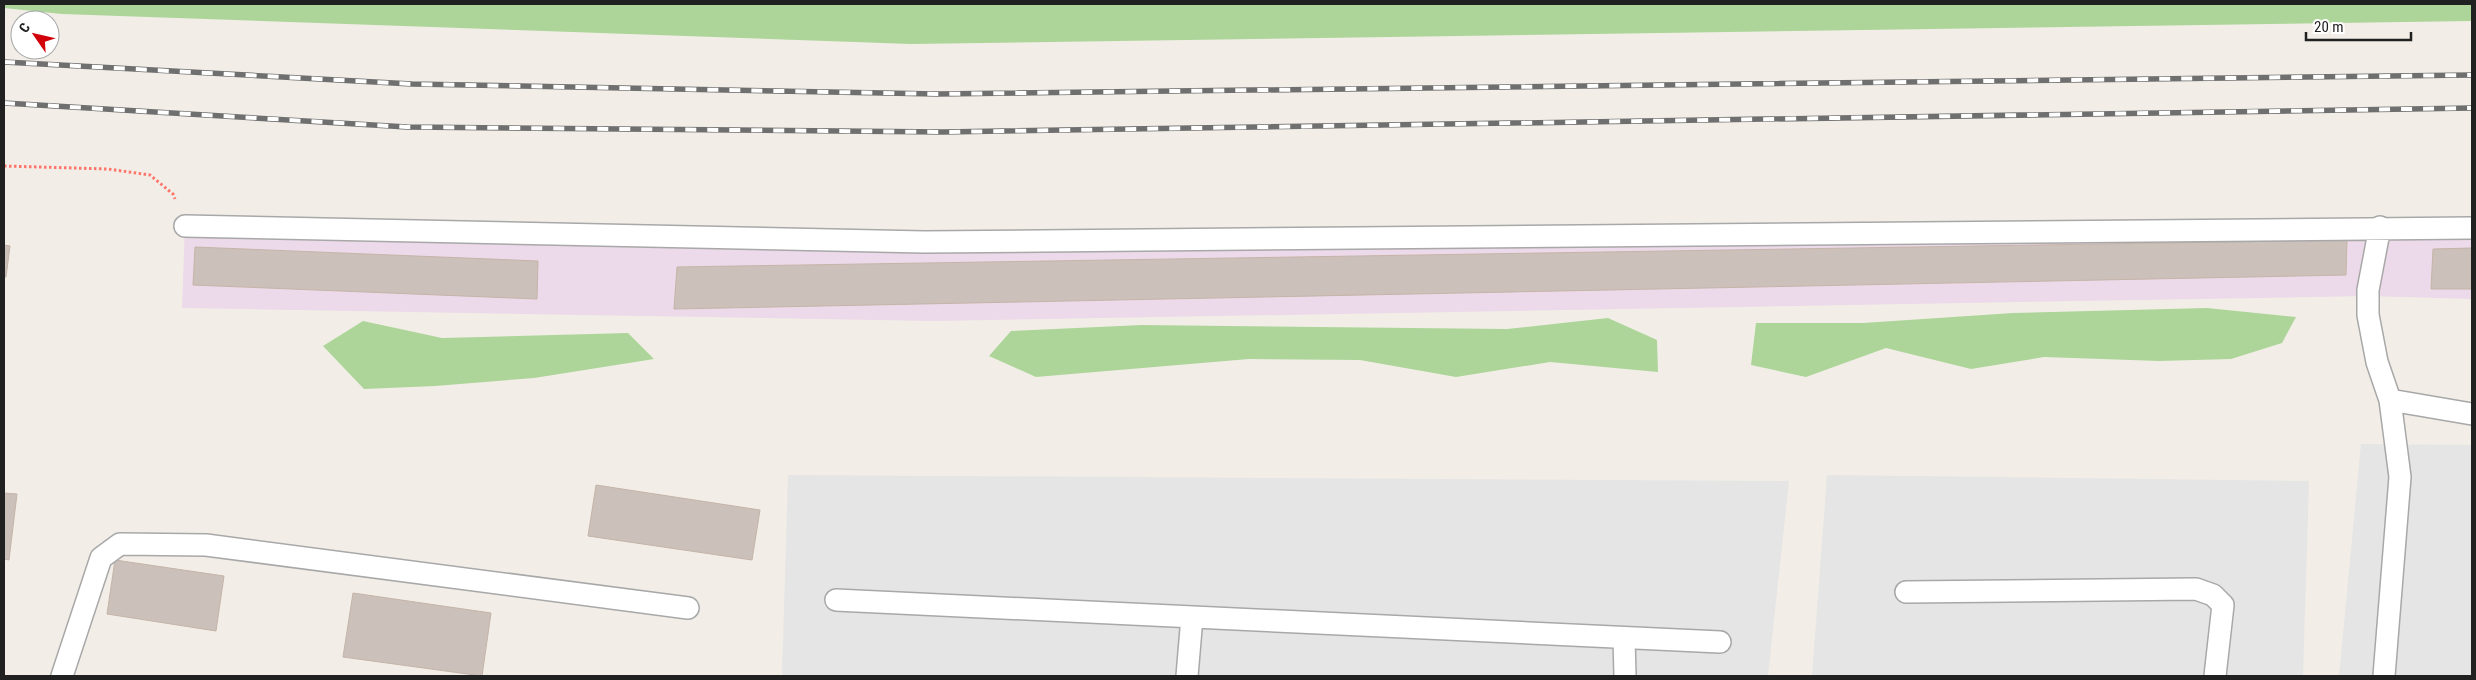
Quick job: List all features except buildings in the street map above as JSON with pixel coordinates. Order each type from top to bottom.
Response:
[{"type":"lane","points":[[185,226],[924,242],[2380,227],[2472,228]]},
{"type":"lane","points":[[2380,227],[2369,283],[2368,315],[2377,362],[2390,400],[2400,477],[2384,676]]},
{"type":"lane","points":[[2390,400],[2472,414]]},
{"type":"lane","points":[[62,676],[101,558],[120,544],[206,545],[688,608]]},
{"type":"lane","points":[[1906,592],[2196,589],[2213,595],[2223,605],[2216,676]]},
{"type":"lane","points":[[836,600],[1720,642]]},
{"type":"lane","points":[[1188,676],[1192,617]]},
{"type":"lane","points":[[1624,638],[1625,676]]},
{"type":"path","points":[[4,166],[108,169],[150,175],[173,194],[185,226]]},
{"type":"shaded area","points":[[185,226],[924,242],[2472,227],[2472,299],[2368,296],[933,321],[182,308]]},
{"type":"shaded area","points":[[2361,444],[2472,445],[2472,676],[2339,676]]},
{"type":"shaded area","points":[[788,475],[1789,481],[1768,676],[782,676]]},
{"type":"shaded area","points":[[1827,475],[2309,481],[2303,676],[1812,676]]},
{"type":"green space","points":[[4,4],[2472,4],[2472,21],[911,44],[62,14],[60,14],[60,10],[4,8]]},
{"type":"green space","points":[[2207,308],[2296,317],[2282,343],[2231,359],[2159,361],[2044,357],[1971,369],[1886,348],[1806,377],[1751,365],[1756,323],[1863,323],[2013,313]]},
{"type":"green space","points":[[1608,318],[1657,340],[1658,372],[1550,362],[1456,377],[1360,360],[1249,359],[1036,377],[989,356],[1011,331],[1142,325],[1507,329]]},
{"type":"green space","points":[[363,321],[442,338],[628,333],[654,359],[534,378],[435,386],[364,389],[323,346]]},
{"type":"railway","points":[[4,62],[412,84],[937,94],[2472,75]]},
{"type":"railway","points":[[4,103],[407,127],[943,132],[2472,108]]}]
